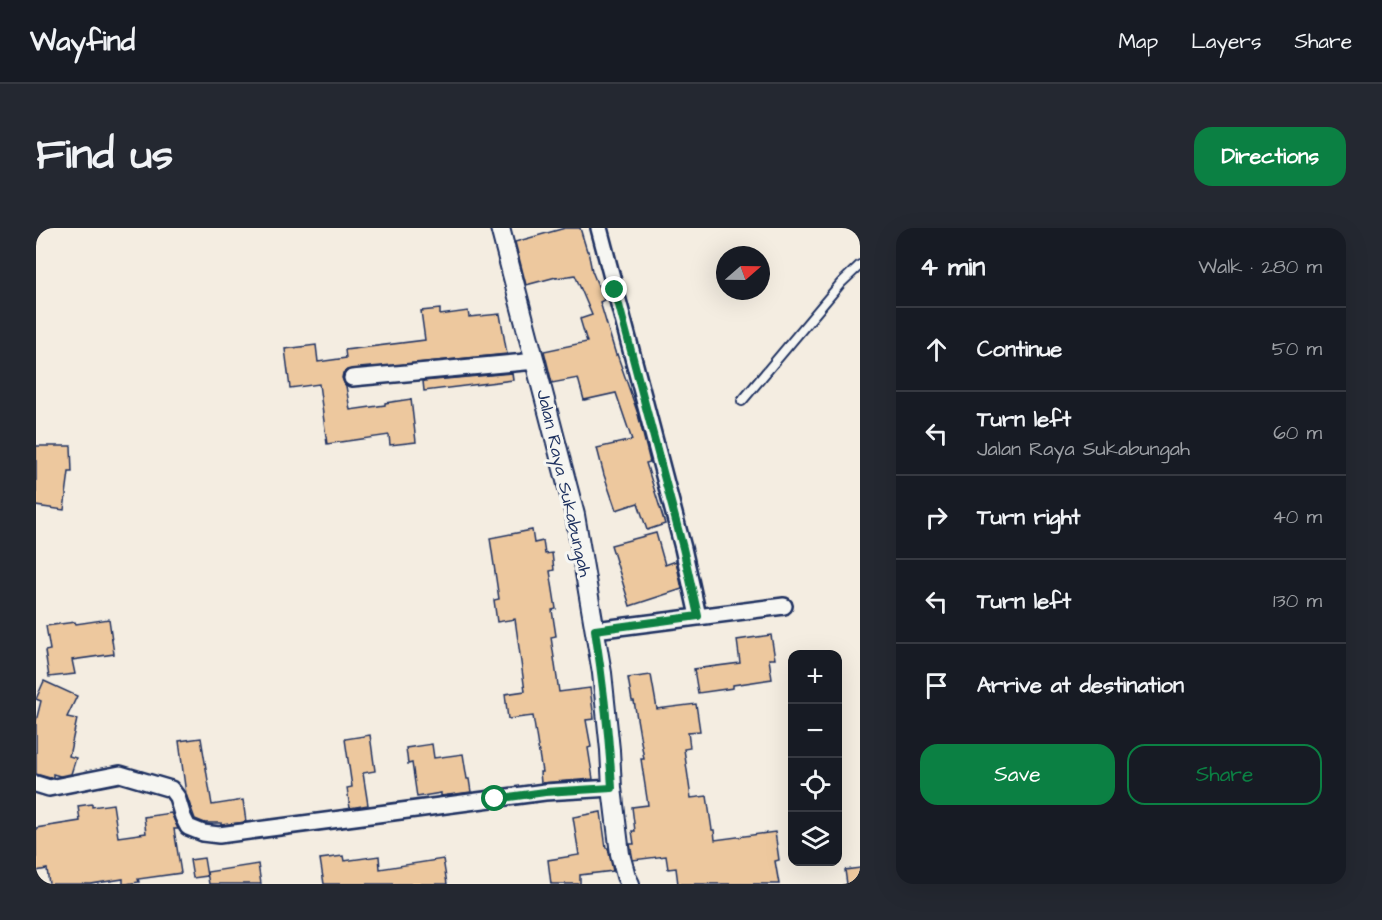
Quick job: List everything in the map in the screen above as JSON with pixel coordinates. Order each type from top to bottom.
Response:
[{"type":"street","name":"Jalan Raya Sukabungah","points":[[500,228],[575,515],[603,684],[620,854],[630,884]]},
{"type":"street","points":[[599,228],[677,525],[698,616]]},
{"type":"street","points":[[352,378],[536,361]]},
{"type":"street","points":[[595,630],[784,606]]},
{"type":"street","points":[[36,784],[49,788],[120,774],[171,789],[177,797],[188,827],[219,835],[545,792],[612,788]]},
{"type":"lane","points":[[742,401],[841,283],[860,265]]},
{"type":"building","points":[[565,228],[580,228],[592,271],[604,300],[600,302],[616,355],[638,414],[650,462],[646,463],[665,524],[647,530],[638,503],[616,510],[597,448],[632,440],[616,393],[584,400],[578,378],[552,383],[544,351],[587,342],[580,319],[592,315],[575,275],[556,277],[526,285],[515,242]]},
{"type":"building","points":[[440,309],[440,315],[468,311],[469,317],[500,314],[507,354],[347,370],[343,373],[342,378],[346,386],[350,410],[411,399],[416,442],[390,445],[389,435],[327,444],[319,384],[290,388],[285,349],[316,345],[318,362],[346,358],[345,350],[425,340],[421,311]]},
{"type":"building","points":[[512,373],[513,380],[424,391],[423,381]]},
{"type":"building","points":[[36,446],[71,446],[72,472],[69,472],[64,510],[36,506]]},
{"type":"building","points":[[532,530],[534,543],[543,541],[545,554],[552,553],[554,570],[550,571],[556,609],[552,610],[556,636],[551,637],[559,692],[590,688],[594,719],[586,720],[593,779],[541,783],[540,772],[542,772],[533,716],[508,719],[505,694],[525,691],[515,619],[497,622],[494,600],[499,599],[490,538]]},
{"type":"building","points":[[656,533],[665,565],[676,561],[682,589],[630,606],[611,545]]},
{"type":"building","points":[[109,619],[114,654],[72,660],[75,674],[49,677],[45,651],[50,650],[46,626]]},
{"type":"building","points":[[771,635],[775,659],[769,659],[772,679],[698,693],[694,669],[740,663],[737,640]]},
{"type":"building","points":[[651,675],[657,709],[696,704],[700,731],[688,732],[690,748],[684,749],[691,798],[707,796],[715,840],[775,832],[779,860],[775,861],[779,884],[678,884],[676,868],[668,869],[666,856],[633,860],[630,844],[634,844],[632,831],[635,831],[632,807],[648,805],[641,759],[644,759],[628,678]]},
{"type":"building","points":[[44,681],[77,696],[67,717],[77,719],[69,756],[76,758],[71,774],[60,776],[53,774],[50,778],[36,774],[36,721],[41,701],[36,699]]},
{"type":"building","points":[[370,735],[375,771],[363,773],[368,805],[350,808],[347,788],[352,787],[345,739]]},
{"type":"building","points":[[201,738],[212,805],[243,800],[246,822],[221,825],[221,823],[205,823],[195,819],[186,794],[179,741]]},
{"type":"building","points":[[432,744],[434,758],[463,754],[471,792],[417,797],[412,763],[408,764],[406,748]]},
{"type":"building","points":[[92,804],[92,807],[113,804],[118,837],[146,833],[144,817],[171,813],[178,829],[174,829],[181,873],[138,879],[139,882],[126,884],[123,884],[123,879],[91,884],[49,884],[47,869],[36,871],[36,828],[80,821],[78,806]]},
{"type":"building","points":[[601,812],[606,848],[608,848],[613,871],[580,875],[580,884],[551,884],[548,860],[579,855],[573,817]]},
{"type":"building","points":[[343,856],[344,861],[379,856],[380,869],[443,859],[447,884],[324,884],[320,859]]},
{"type":"building","points":[[204,858],[207,876],[193,878],[190,860]]},
{"type":"building","points":[[258,864],[261,884],[209,884],[207,872]]},
{"type":"building","points":[[860,868],[860,884],[847,884],[845,870]]},
{"type":"route","points":[[495,799],[545,792],[612,788],[602,673],[595,630],[698,616],[683,548],[615,290]]}]
